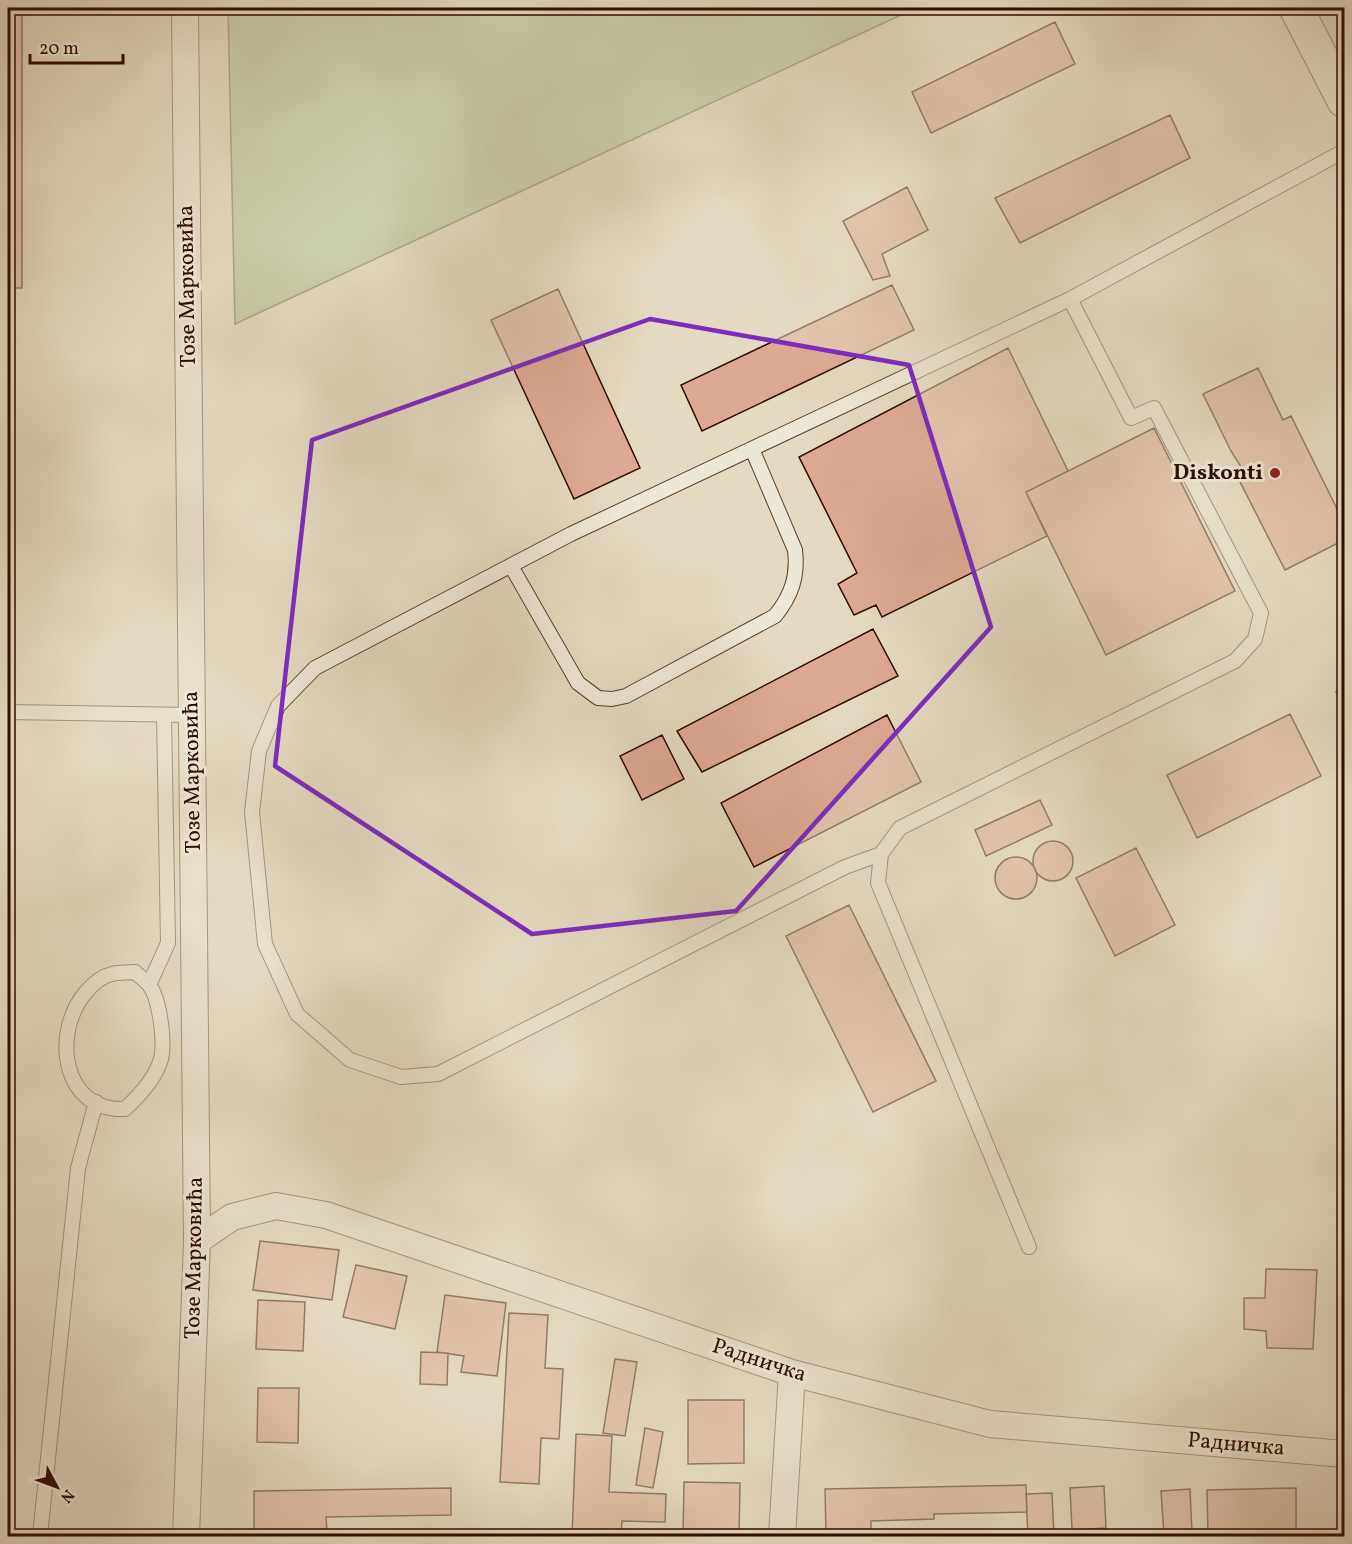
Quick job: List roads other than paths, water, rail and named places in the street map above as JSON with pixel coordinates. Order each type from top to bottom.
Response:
[{"type":"street","name":"Тозе Марковића","points":[[185,8],[197,1241],[186,1536]]},
{"type":"street","points":[[1296,8],[1344,101]]},
{"type":"street","name":"Радничка","points":[[197,1241],[232,1216],[276,1206],[326,1215],[792,1373],[990,1424],[1344,1454]]},
{"type":"street","points":[[782,1536],[792,1373]]},
{"type":"lane","points":[[881,854],[845,867],[438,1074],[401,1077],[350,1060],[297,1014],[265,944],[252,812],[259,751],[278,706],[315,668],[571,534],[1070,299],[1344,151]]},
{"type":"lane","points":[[1029,1247],[878,883],[881,854],[889,840],[900,828],[1235,661],[1255,639],[1261,613],[1154,408],[1131,418],[1070,299]]},
{"type":"lane","points":[[511,566],[578,683],[598,698],[612,699],[626,696],[775,616],[791,592],[797,564],[795,550],[752,449]]},
{"type":"lane","points":[[8,712],[192,716]]},
{"type":"lane","points":[[149,985],[168,942],[164,714]]},
{"type":"lane","points":[[135,972],[149,985],[160,1021],[161,1059],[142,1093],[125,1109],[110,1110],[82,1091],[72,1076],[65,1058],[64,1040],[69,1019],[76,1003],[91,986],[110,974],[135,972]]},
{"type":"lane","points":[[40,1536],[78,1168],[96,1102]]},
{"type":"place","name":"Diskonti","points":[[1275,473]]}]
